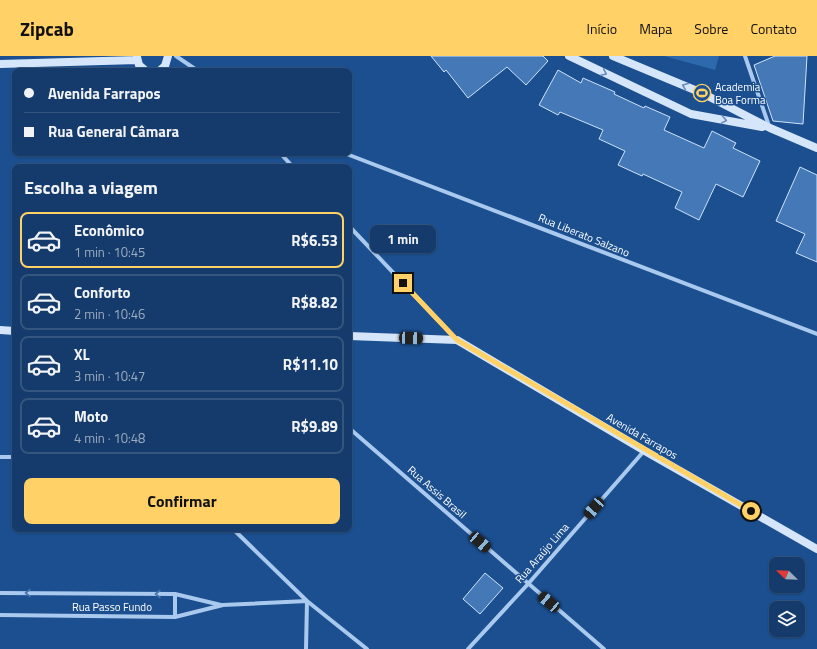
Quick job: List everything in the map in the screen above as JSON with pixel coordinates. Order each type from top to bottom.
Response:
[{"type":"street","points":[[163,68],[165,66],[168,56]]},
{"type":"street","points":[[176,56],[194,68]]},
{"type":"street","points":[[569,56],[691,114],[770,128]]},
{"type":"street","points":[[613,56],[702,93],[770,128],[817,148]]},
{"type":"street","points":[[745,56],[770,128]]},
{"type":"street","points":[[0,64],[137,58],[142,68]]},
{"type":"street","points":[[283,156],[290,164]]},
{"type":"street","name":"Rua Liberato Salzano","points":[[352,156],[564,236],[688,286],[817,334]]},
{"type":"street","points":[[352,229],[457,340]]},
{"type":"street","points":[[0,330],[12,331]]},
{"type":"street","points":[[352,336],[457,340]]},
{"type":"street","name":"Avenida Farrapos","points":[[457,340],[645,451],[817,548]]},
{"type":"street","name":"Rua Assis Brasil","points":[[352,431],[604,649]]},
{"type":"street","name":"Rua Araújo Lima","points":[[468,649],[528,584],[645,451]]},
{"type":"street","points":[[0,457],[12,457]]},
{"type":"street","points":[[236,532],[307,601],[368,649]]},
{"type":"street","name":"Rua Passo Fundo","points":[[0,593],[175,594],[224,605]]},
{"type":"street","points":[[175,594],[175,617]]},
{"type":"street","points":[[306,649],[307,601]]},
{"type":"street","name":"Rua Passo Fundo","points":[[0,615],[175,617],[224,605],[307,601]]},
{"type":"shaded area","points":[[664,56],[719,56],[715,70]]},
{"type":"building","points":[[431,56],[543,56],[548,61],[526,85],[507,67],[468,98],[446,70],[444,72]]},
{"type":"building","points":[[775,56],[807,56],[803,124],[773,121],[754,65]]},
{"type":"building","points":[[558,70],[581,83],[583,78],[615,92],[614,94],[644,108],[645,106],[670,117],[664,130],[704,148],[712,131],[736,143],[733,148],[760,161],[743,197],[716,184],[699,220],[675,208],[682,192],[643,174],[642,176],[618,165],[625,151],[599,139],[603,130],[560,112],[558,115],[539,105]]},
{"type":"building","points":[[800,167],[817,175],[817,262],[796,253],[805,234],[776,221]]},
{"type":"building","points":[[485,573],[503,588],[480,614],[463,599]]},
{"type":"place","name":"Academia Boa Forma","points":[[702,93]]},
{"type":"route","points":[[403,283],[457,340],[645,451],[751,511]]}]
